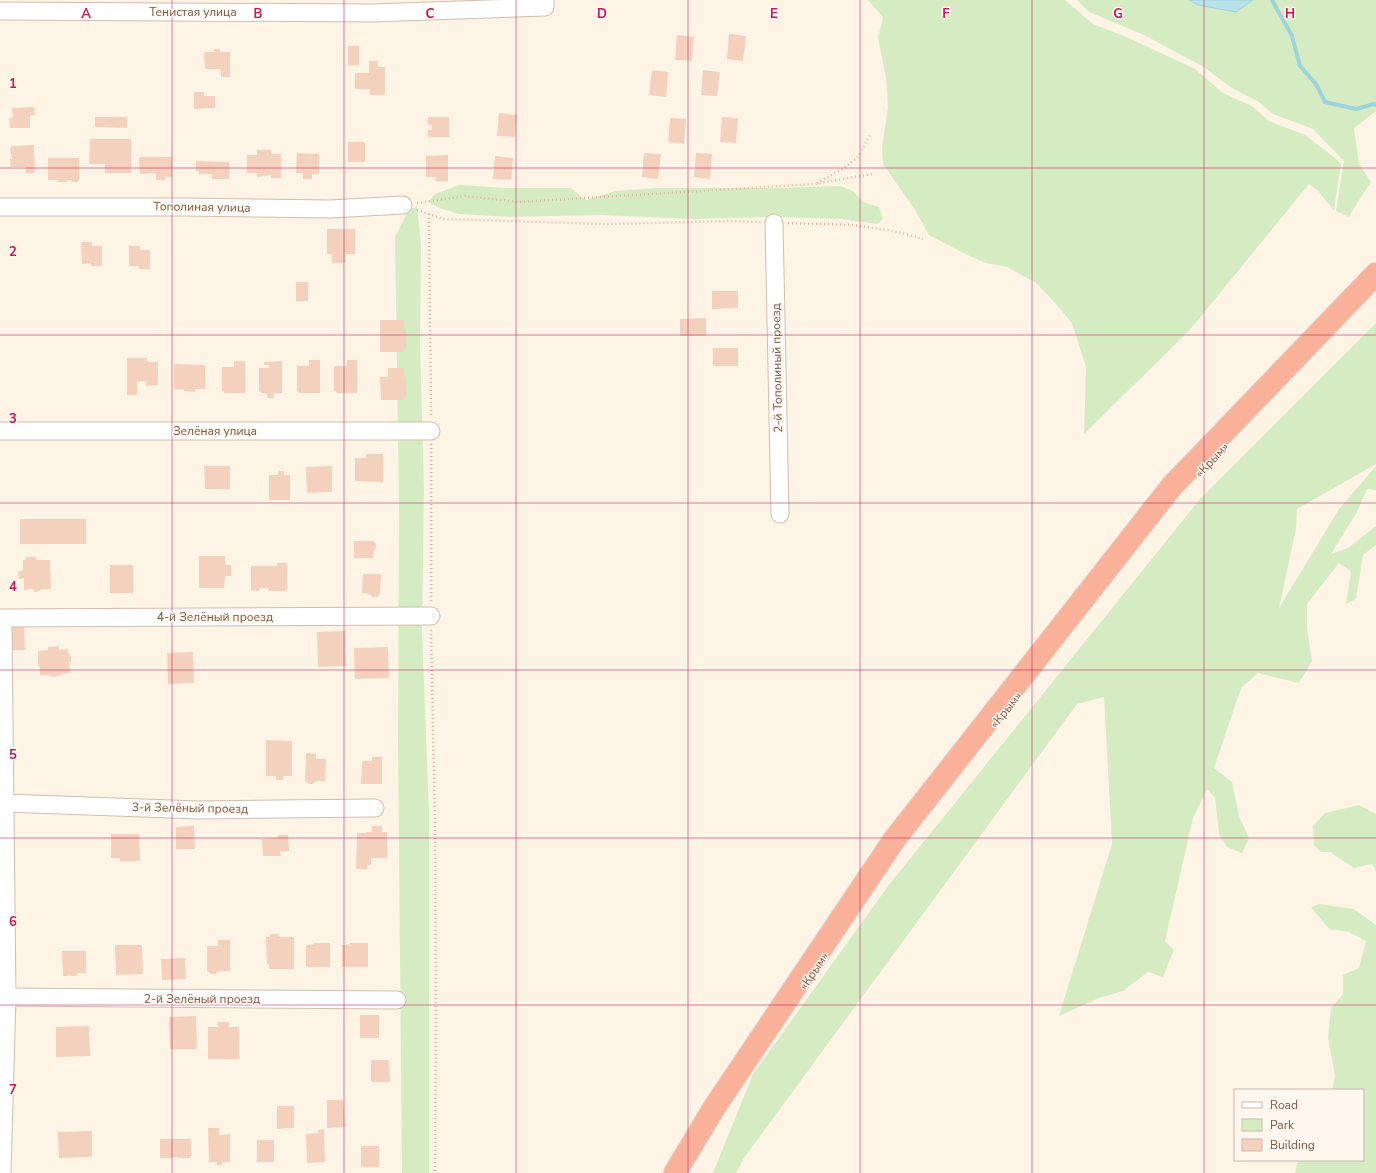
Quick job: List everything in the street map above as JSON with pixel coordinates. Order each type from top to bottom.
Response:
[{"type":"highway","points":[[675,1173],[714,1108],[894,840],[1172,486],[1376,274]]},
{"type":"highway","name":"«Крым»","points":[[685,1173],[754,1062],[866,893],[987,733],[1180,494],[1355,305],[1376,285]]},
{"type":"street","name":"Тенистая улица","points":[[0,11],[410,12],[545,8],[545,0]]},
{"type":"street","name":"Тополиная улица","points":[[0,207],[330,209],[403,205]]},
{"type":"street","name":"2-й Тополиный проезд","points":[[774,223],[780,514]]},
{"type":"street","name":"Зелёная улица","points":[[0,431],[431,431]]},
{"type":"street","name":"4-й Зелёный проезд","points":[[0,619],[431,616]]},
{"type":"street","points":[[0,619],[3,625],[6,997],[2,1173]]},
{"type":"street","name":"3-й Зелёный проезд","points":[[5,803],[198,810],[376,808]]},
{"type":"street","name":"2-й Зелёный проезд","points":[[6,997],[397,1000]]},
{"type":"path","points":[[815,184],[841,170],[857,158],[870,135]]},
{"type":"path","points":[[403,205],[465,196],[519,202],[815,184],[872,174]]},
{"type":"path","points":[[403,205],[444,219],[606,224],[732,221],[854,225],[898,232],[923,239]]},
{"type":"path","points":[[429,214],[431,662],[435,826],[435,1173]]},
{"type":"green space","points":[[868,0],[1065,0],[1093,24],[1129,38],[1195,69],[1223,93],[1252,106],[1269,121],[1305,135],[1335,158],[1341,164],[1334,210],[1318,191],[1309,184],[1189,331],[1084,434],[1086,367],[1072,323],[1036,283],[1007,267],[986,263],[929,235],[915,210],[883,164],[882,147],[888,107],[886,78],[878,38],[883,17]]},
{"type":"green space","points":[[1077,0],[1189,0],[1198,5],[1236,12],[1253,0],[1376,0],[1376,111],[1354,128],[1359,164],[1371,182],[1349,217],[1336,211],[1344,161],[1313,129],[1273,114],[1259,102],[1230,87],[1204,67],[1144,35],[1089,12]]},
{"type":"green space","points":[[459,185],[507,188],[571,188],[586,200],[616,191],[656,188],[779,188],[840,186],[853,191],[863,202],[879,207],[883,219],[877,224],[841,219],[776,217],[694,219],[601,215],[510,217],[459,214],[439,208],[428,202],[435,194]]},
{"type":"green space","points":[[417,206],[421,244],[420,344],[424,489],[422,632],[429,812],[429,1173],[402,1173],[398,743],[399,506],[395,237],[408,211]]},
{"type":"green space","points":[[1376,323],[1376,464],[1297,509],[1296,529],[1279,608],[1339,509],[1376,466],[1376,490],[1367,489],[1357,512],[1331,554],[1348,548],[1376,526],[1376,545],[1363,555],[1356,599],[1346,604],[1351,571],[1339,563],[1307,604],[1307,628],[1312,661],[1299,683],[1258,673],[1241,688],[1214,768],[1232,782],[1239,816],[1249,838],[1242,853],[1227,847],[1219,834],[1215,798],[1207,789],[1193,818],[1165,941],[1174,950],[1163,977],[1148,972],[1123,991],[1099,998],[1059,1016],[1112,844],[1104,697],[1077,704],[744,1158],[736,1173],[713,1173],[753,1074],[888,886],[1200,499]]},
{"type":"green space","points":[[1359,805],[1376,814],[1376,870],[1372,864],[1354,868],[1330,852],[1321,852],[1314,845],[1313,826],[1325,813]]},
{"type":"green space","points":[[1319,904],[1354,909],[1376,925],[1376,1173],[1295,1173],[1298,1161],[1364,1161],[1364,1089],[1332,1089],[1335,1076],[1328,1038],[1331,1008],[1343,994],[1343,975],[1359,968],[1366,941],[1349,932],[1329,929],[1311,907]]},
{"type":"water","points":[[1189,0],[1253,0],[1236,12],[1198,5]]},
{"type":"building","points":[[729,34],[746,36],[743,61],[727,59]]},
{"type":"building","points":[[677,35],[694,37],[692,61],[675,60]]},
{"type":"building","points":[[348,46],[359,46],[359,65],[348,66]]},
{"type":"building","points":[[214,49],[220,49],[220,52],[230,52],[230,77],[221,77],[221,69],[205,69],[204,52],[214,52]]},
{"type":"building","points":[[369,61],[378,61],[378,67],[385,67],[385,95],[370,95],[370,89],[355,89],[355,73],[369,73]]},
{"type":"building","points":[[652,70],[668,72],[666,97],[649,95]]},
{"type":"building","points":[[703,70],[720,72],[717,96],[701,95]]},
{"type":"building","points":[[194,92],[204,92],[204,96],[215,96],[215,108],[194,109]]},
{"type":"building","points":[[34,107],[35,115],[30,115],[30,128],[10,128],[9,118],[13,118],[12,108]]},
{"type":"building","points":[[499,113],[517,115],[515,137],[497,136]]},
{"type":"building","points":[[95,117],[127,117],[127,128],[95,127]]},
{"type":"building","points":[[428,117],[449,117],[449,137],[428,137],[428,130],[432,130],[432,125],[428,125]]},
{"type":"building","points":[[722,117],[738,118],[736,143],[720,142]]},
{"type":"building","points":[[670,118],[686,119],[684,144],[668,142]]},
{"type":"building","points":[[90,139],[131,139],[131,173],[105,173],[105,164],[89,164]]},
{"type":"building","points":[[348,142],[365,142],[365,162],[348,162]]},
{"type":"building","points":[[34,145],[35,173],[26,173],[26,167],[11,167],[10,159],[12,159],[10,148],[12,146]]},
{"type":"building","points":[[257,150],[271,150],[271,154],[281,154],[281,178],[271,178],[271,175],[257,177],[257,173],[247,173],[247,155],[257,155]]},
{"type":"building","points":[[297,153],[319,154],[319,174],[312,174],[312,179],[303,179],[303,173],[296,173]]},
{"type":"building","points":[[644,153],[661,154],[658,179],[642,177]]},
{"type":"building","points":[[696,153],[712,154],[710,179],[694,177]]},
{"type":"building","points":[[448,155],[448,181],[435,181],[436,177],[426,177],[426,156]]},
{"type":"building","points":[[495,156],[513,158],[511,180],[493,179]]},
{"type":"building","points":[[139,157],[172,157],[172,177],[165,177],[165,180],[156,180],[156,173],[140,174]]},
{"type":"building","points":[[48,158],[79,158],[79,180],[77,182],[67,180],[67,182],[58,182],[58,180],[48,180]]},
{"type":"building","points":[[196,161],[229,162],[229,179],[212,179],[212,174],[199,174],[199,172],[196,171]]},
{"type":"building","points":[[327,229],[355,229],[355,254],[345,254],[345,263],[332,263],[332,254],[327,254]]},
{"type":"building","points":[[81,242],[92,242],[92,246],[102,246],[102,266],[91,266],[91,263],[82,264]]},
{"type":"building","points":[[129,246],[140,246],[140,250],[150,250],[150,269],[139,269],[139,266],[129,266]]},
{"type":"building","points":[[296,282],[308,282],[308,301],[296,301]]},
{"type":"building","points":[[712,291],[738,291],[738,308],[712,309]]},
{"type":"building","points":[[706,318],[706,336],[680,336],[680,319]]},
{"type":"building","points":[[380,320],[404,320],[404,329],[406,329],[406,349],[404,352],[380,352]]},
{"type":"building","points":[[713,348],[738,348],[738,366],[713,366]]},
{"type":"building","points":[[127,358],[147,358],[147,362],[158,362],[158,385],[146,386],[146,381],[137,381],[137,395],[127,395]]},
{"type":"building","points":[[309,360],[320,360],[320,393],[299,393],[297,390],[297,366],[309,366]]},
{"type":"building","points":[[347,360],[357,360],[357,393],[337,393],[334,390],[334,366],[347,366]]},
{"type":"building","points":[[234,361],[245,361],[245,393],[225,393],[222,390],[222,367],[234,367]]},
{"type":"building","points":[[282,361],[282,393],[273,393],[273,398],[267,398],[267,394],[259,391],[259,368],[269,368],[269,365],[264,365],[264,362]]},
{"type":"building","points":[[174,364],[205,365],[205,389],[195,389],[195,392],[184,391],[184,389],[174,389]]},
{"type":"building","points":[[388,368],[404,368],[404,377],[406,377],[406,397],[404,400],[381,400],[380,377],[388,377]]},
{"type":"building","points":[[366,454],[383,454],[383,482],[355,481],[355,458],[366,458]]},
{"type":"building","points":[[204,466],[230,466],[230,489],[205,489]]},
{"type":"building","points":[[332,466],[332,492],[307,493],[306,467]]},
{"type":"building","points":[[278,471],[284,471],[284,475],[290,475],[290,500],[269,500],[269,475],[278,475]]},
{"type":"building","points":[[20,519],[86,519],[86,544],[20,544]]},
{"type":"building","points":[[354,541],[373,541],[376,544],[376,548],[373,552],[373,558],[354,558]]},
{"type":"building","points":[[199,556],[225,556],[225,565],[231,565],[231,576],[225,576],[224,588],[199,588]]},
{"type":"building","points":[[26,557],[36,557],[36,560],[50,560],[51,589],[41,589],[35,592],[32,589],[24,590],[24,578],[19,579],[18,571],[23,571],[23,560],[26,560]]},
{"type":"building","points":[[277,563],[287,563],[287,591],[269,591],[269,588],[259,588],[259,591],[251,590],[251,566],[277,566]]},
{"type":"building","points":[[110,565],[133,565],[133,593],[110,593]]},
{"type":"building","points":[[363,574],[381,574],[380,594],[377,597],[372,597],[370,594],[362,593]]},
{"type":"building","points":[[9,626],[24,626],[25,650],[9,650]]},
{"type":"building","points":[[345,631],[346,666],[318,667],[317,632]]},
{"type":"building","points":[[59,646],[59,650],[68,649],[71,657],[71,662],[69,662],[70,673],[60,674],[61,675],[54,677],[50,675],[40,675],[40,666],[38,667],[38,651],[48,650],[48,647]]},
{"type":"building","points":[[388,647],[389,678],[355,679],[354,648]]},
{"type":"building","points":[[193,652],[194,683],[168,684],[167,653]]},
{"type":"building","points":[[266,740],[292,741],[292,776],[283,776],[283,780],[276,780],[276,776],[266,776]]},
{"type":"building","points":[[306,753],[316,754],[316,759],[326,759],[325,781],[316,781],[313,784],[309,784],[305,781]]},
{"type":"building","points":[[372,757],[382,757],[382,784],[361,784],[362,761],[372,761]]},
{"type":"building","points":[[194,826],[195,849],[176,849],[176,827]]},
{"type":"building","points":[[372,826],[382,826],[382,832],[387,832],[387,858],[371,858],[371,865],[367,865],[367,869],[356,869],[357,833],[372,832]]},
{"type":"building","points":[[111,834],[139,834],[140,861],[120,861],[120,858],[111,858]]},
{"type":"building","points":[[278,835],[288,835],[289,851],[280,851],[281,856],[263,856],[262,839],[278,838]]},
{"type":"building","points":[[270,934],[278,934],[278,937],[294,937],[294,969],[269,969],[269,964],[267,964],[266,937],[270,937]]},
{"type":"building","points":[[218,940],[230,940],[230,971],[219,971],[215,974],[211,974],[207,971],[207,946],[218,946]]},
{"type":"building","points":[[314,943],[330,943],[330,967],[306,967],[306,945],[314,945]]},
{"type":"building","points":[[350,943],[368,943],[368,967],[342,967],[342,945],[350,945]]},
{"type":"building","points":[[115,945],[142,945],[143,974],[116,975]]},
{"type":"building","points":[[62,951],[86,951],[86,973],[78,973],[76,976],[71,976],[68,973],[69,976],[63,976]]},
{"type":"building","points":[[185,958],[186,979],[162,980],[161,959]]},
{"type":"building","points":[[360,1015],[379,1015],[379,1038],[360,1038]]},
{"type":"building","points":[[196,1016],[197,1049],[170,1049],[169,1017]]},
{"type":"building","points":[[218,1022],[229,1022],[229,1027],[239,1027],[239,1059],[208,1059],[208,1027],[218,1027]]},
{"type":"building","points":[[89,1026],[90,1056],[56,1057],[56,1027]]},
{"type":"building","points":[[371,1060],[389,1060],[390,1082],[371,1082]]},
{"type":"building","points":[[327,1100],[343,1100],[345,1127],[327,1128]]},
{"type":"building","points":[[277,1106],[294,1106],[294,1128],[277,1129]]},
{"type":"building","points":[[208,1128],[219,1128],[219,1135],[230,1134],[230,1162],[222,1162],[222,1165],[217,1165],[217,1162],[209,1162]]},
{"type":"building","points":[[324,1129],[325,1162],[307,1163],[306,1134],[318,1133],[318,1130]]},
{"type":"building","points":[[92,1131],[92,1157],[59,1158],[58,1132]]},
{"type":"building","points":[[160,1139],[191,1139],[191,1158],[160,1158]]},
{"type":"building","points":[[257,1140],[274,1140],[274,1162],[257,1162]]},
{"type":"building","points":[[361,1146],[379,1146],[379,1167],[361,1167]]},
{"type":"waterway","points":[[1272,0],[1292,36],[1300,66],[1316,84],[1325,102],[1356,109],[1374,104],[1376,105]]}]
